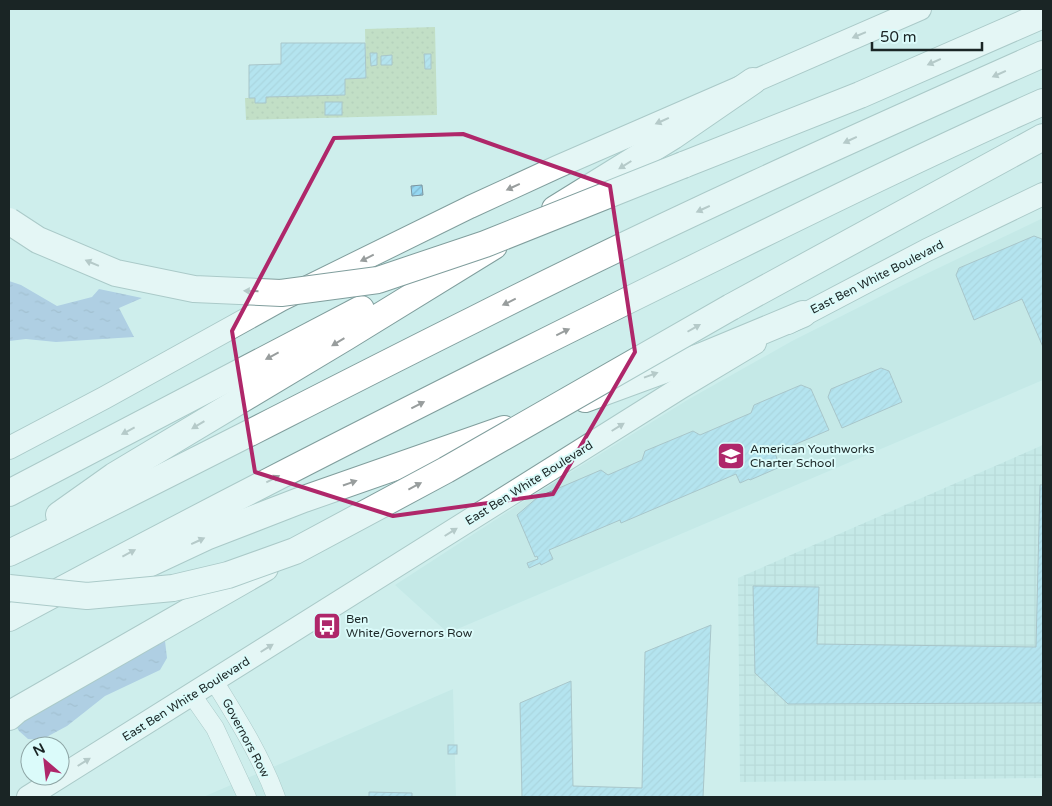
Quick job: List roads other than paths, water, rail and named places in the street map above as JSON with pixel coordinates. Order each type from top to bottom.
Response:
[{"type":"highway","points":[[9,221],[38,240],[116,273],[194,289],[281,293],[378,280],[486,244],[683,166],[860,95],[1043,14]]},
{"type":"highway","points":[[9,552],[143,488],[475,319],[639,240],[873,130],[1043,54]]},
{"type":"highway","points":[[9,552],[114,476],[346,337],[665,141],[754,80]]},
{"type":"highway","points":[[9,618],[136,549],[497,365],[944,146],[1043,102]]},
{"type":"highway","points":[[9,717],[18,710],[295,550],[446,470],[731,307],[1043,137]]},
{"type":"highway","points":[[9,493],[486,244]]},
{"type":"highway","points":[[9,622],[112,581],[206,538],[304,499],[405,465],[674,366],[803,314]]},
{"type":"highway","points":[[9,588],[87,596],[173,588],[228,575],[295,550]]},
{"type":"main road","points":[[9,448],[281,300],[505,191],[754,80],[920,9]]},
{"type":"main road","name":"East Ben White Boulevard","points":[[28,797],[680,388],[803,314],[1043,194]]},
{"type":"street","name":"Governors Row","points":[[214,681],[240,722],[262,763],[276,797]]},
{"type":"street","name":"Governors Row","points":[[192,695],[215,728],[247,797]]},
{"type":"water","points":[[9,281],[21,285],[57,306],[92,297],[99,289],[142,298],[119,308],[134,337],[56,342],[26,339],[9,341]]},
{"type":"water","points":[[154,629],[165,641],[167,658],[160,670],[105,696],[67,726],[48,736],[25,736],[13,721]]},
{"type":"place","name":"American Youthworks Charter School","points":[[731,456]]},
{"type":"place","name":"Ben White/Governors Row","points":[[327,626]]}]
